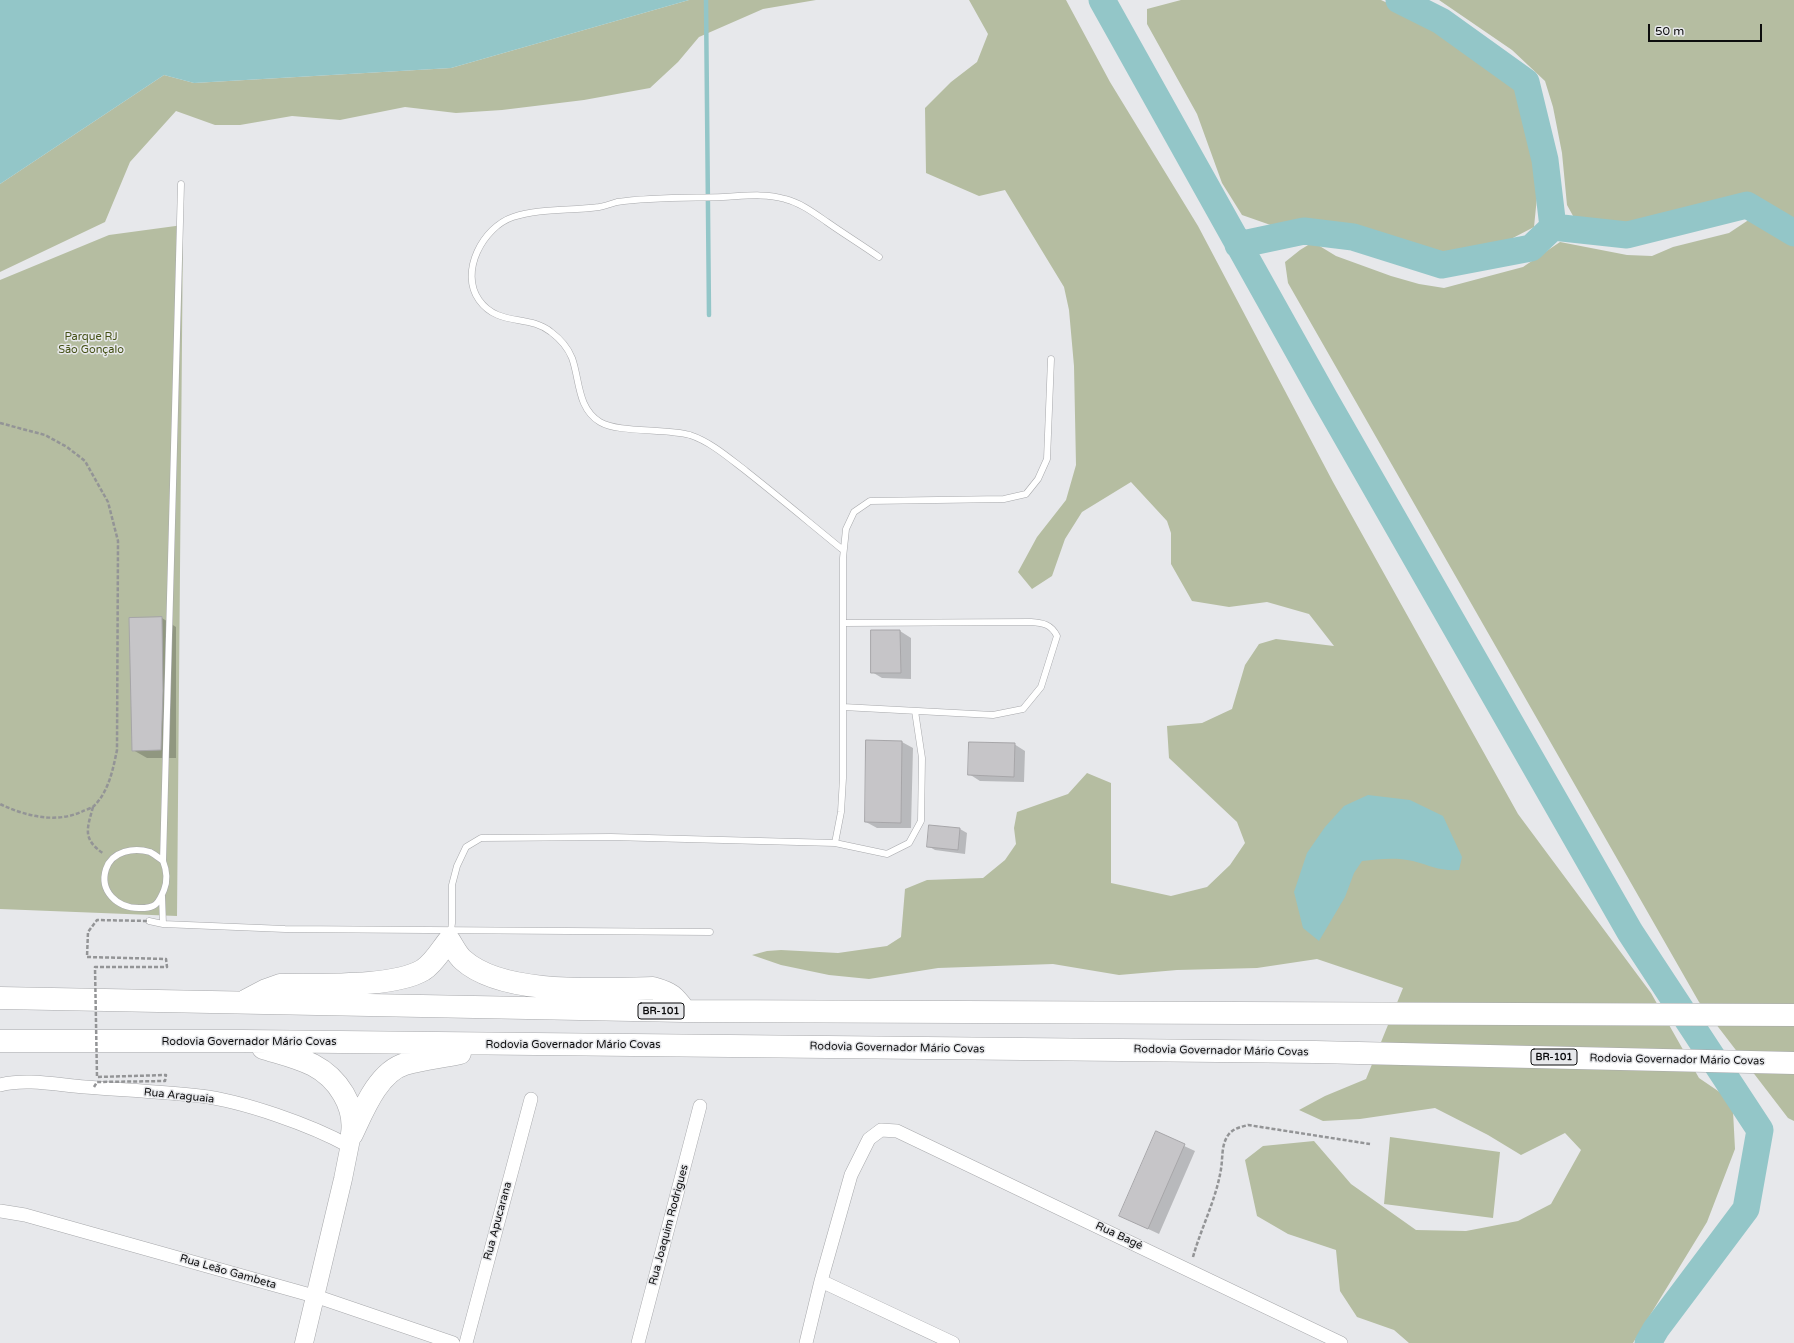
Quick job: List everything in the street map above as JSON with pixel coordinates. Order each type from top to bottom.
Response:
[{"type":"highway","points":[[244,1002],[266,990],[280,985],[392,981],[414,975],[433,961],[450,935],[463,960],[480,970],[512,983],[550,988],[653,988],[667,992],[674,996],[685,1011]]},
{"type":"highway","name":"BR-101","points":[[0,998],[685,1011],[1794,1015]]},
{"type":"highway","name":"Rodovia Governador Mário Covas","points":[[0,1041],[243,1041],[498,1045],[1315,1052],[1794,1063]]},
{"type":"highway","points":[[243,1041],[313,1065],[330,1076],[341,1089],[349,1106],[352,1128],[350,1140]]},
{"type":"highway","points":[[350,1140],[369,1098],[384,1078],[404,1065],[498,1045]]},
{"type":"main road","points":[[304,1343],[316,1297],[350,1140]]},
{"type":"street","name":"Rua Araguaia","points":[[0,1085],[37,1083],[201,1096],[236,1103],[337,1140],[350,1140]]},
{"type":"street","name":"Rua Apucarana","points":[[466,1343],[531,1099]]},
{"type":"street","name":"Rua Joaquim Rodrigues","points":[[638,1343],[700,1106]]},
{"type":"street","name":"Rua Bagé","points":[[821,1281],[851,1175],[861,1151],[869,1139],[881,1130],[897,1131],[1189,1269],[1341,1343]]},
{"type":"street","name":"Rua Leão Gambeta","points":[[0,1211],[25,1215],[316,1297],[452,1343]]},
{"type":"street","points":[[806,1343],[821,1281],[953,1343]]},
{"type":"lane","points":[[163,924],[162,896],[167,879],[163,861],[181,184]]},
{"type":"lane","points":[[843,550],[719,451],[692,436],[669,431],[619,427],[601,423],[588,413],[582,400],[572,357],[564,345],[550,331],[535,324],[507,320],[492,313],[479,301],[472,288],[472,269],[478,249],[491,231],[512,218],[552,210],[599,207],[617,202],[662,198],[766,195],[786,199],[801,205],[879,257]]},
{"type":"lane","points":[[834,842],[841,812],[843,550],[846,529],[854,512],[870,501],[1004,499],[1026,494],[1038,479],[1047,459],[1051,359]]},
{"type":"lane","points":[[843,623],[1031,622],[1045,623],[1054,630],[1057,636],[1041,687],[1023,709],[993,715],[843,707]]},
{"type":"lane","points":[[450,935],[452,886],[457,866],[466,847],[481,838],[618,837],[834,842],[887,854],[909,843],[921,821],[922,758],[915,711]]},
{"type":"lane","points":[[162,896],[156,904],[148,908],[133,908],[113,899],[105,887],[104,876],[107,867],[120,853],[140,850],[151,853],[163,861]]},
{"type":"lane","points":[[149,922],[163,924],[450,935],[710,932]]},
{"type":"path","points":[[0,423],[45,435],[67,447],[85,461],[108,502],[115,525],[118,541],[117,750],[113,772],[106,788],[94,806],[86,831],[89,840],[97,849],[113,859]]},
{"type":"path","points":[[0,804],[16,812],[34,816],[57,818],[76,815],[94,806]]},
{"type":"path","points":[[94,1087],[97,1082],[165,1082],[166,1075],[97,1077],[95,967],[167,967],[166,959],[87,957],[88,932],[97,920],[149,922]]},
{"type":"path","points":[[1189,1269],[1199,1236],[1215,1195],[1221,1170],[1224,1144],[1228,1134],[1234,1129],[1248,1125],[1370,1144]]},
{"type":"green space","points":[[689,0],[816,0],[763,9],[699,37],[678,62],[650,88],[584,100],[502,110],[456,113],[405,107],[340,120],[292,116],[240,125],[215,125],[176,111],[130,162],[105,222],[0,272],[0,184],[164,75],[194,83],[451,68]]},
{"type":"green space","points":[[969,0],[1066,0],[1110,82],[1198,226],[1333,482],[1518,814],[1651,993],[1699,1078],[1721,1093],[1733,1111],[1735,1149],[1707,1222],[1633,1343],[1409,1343],[1394,1330],[1357,1317],[1340,1291],[1336,1250],[1288,1234],[1257,1216],[1245,1160],[1263,1146],[1314,1141],[1351,1184],[1416,1230],[1466,1231],[1518,1221],[1551,1204],[1581,1150],[1565,1133],[1521,1155],[1488,1135],[1435,1108],[1360,1119],[1323,1121],[1299,1110],[1325,1096],[1366,1079],[1403,988],[1317,959],[1257,968],[1177,970],[1119,975],[1053,964],[938,968],[869,979],[829,975],[781,965],[752,955],[767,951],[781,950],[838,953],[887,946],[901,937],[905,889],[927,880],[983,878],[1005,860],[1016,844],[1014,828],[1017,812],[1068,794],[1087,773],[1111,783],[1111,883],[1171,896],[1207,887],[1230,865],[1245,843],[1237,822],[1169,758],[1167,726],[1202,723],[1232,709],[1245,665],[1259,644],[1276,639],[1334,646],[1309,614],[1267,602],[1229,607],[1192,601],[1171,564],[1171,533],[1167,521],[1131,482],[1082,512],[1065,539],[1052,576],[1032,589],[1018,572],[1037,537],[1066,500],[1076,465],[1074,366],[1069,310],[1064,287],[1005,190],[979,196],[926,173],[925,108],[951,82],[977,62],[988,34]]},
{"type":"green space","points":[[1181,0],[1381,0],[1426,21],[1504,71],[1525,104],[1535,150],[1537,197],[1534,227],[1509,240],[1444,256],[1413,249],[1357,226],[1317,222],[1282,229],[1242,215],[1222,183],[1197,114],[1147,24],[1147,9]]},
{"type":"green space","points":[[1439,0],[1794,0],[1794,1121],[1788,1118],[1699,1002],[1288,283],[1285,262],[1313,242],[1336,256],[1391,276],[1419,284],[1444,288],[1523,267],[1560,242],[1627,255],[1652,256],[1673,247],[1729,233],[1759,213],[1750,198],[1632,227],[1577,223],[1567,205],[1562,153],[1553,107],[1545,81],[1512,50]]},
{"type":"green space","name":"Parque RJ São Gonçalo","points":[[183,225],[177,916],[0,909],[0,280],[109,235]]},
{"type":"green space","points":[[1390,1137],[1500,1152],[1493,1218],[1384,1204]]},
{"type":"water","points":[[0,0],[689,0],[451,68],[194,83],[164,75],[0,184]]},
{"type":"water","points":[[1368,795],[1410,800],[1443,816],[1462,857],[1459,870],[1440,869],[1413,861],[1400,859],[1362,861],[1354,873],[1345,897],[1319,941],[1303,928],[1294,892],[1307,853],[1325,827],[1344,806]]},
{"type":"building","points":[[162,617],[163,691],[161,750],[132,751],[129,618]]},
{"type":"building","points":[[871,630],[900,630],[901,673],[871,673]]},
{"type":"building","points":[[866,740],[902,741],[901,823],[865,822]]},
{"type":"building","points":[[969,742],[1015,743],[1014,777],[968,775]]},
{"type":"building","points":[[929,825],[960,828],[958,850],[927,847]]},
{"type":"building","points":[[1156,1131],[1185,1144],[1148,1229],[1119,1216]]},
{"type":"waterway","points":[[706,0],[709,315]]},
{"type":"waterway","points":[[1102,0],[1325,399],[1630,932],[1760,1130],[1746,1209],[1656,1329],[1648,1343]]},
{"type":"waterway","points":[[1399,0],[1441,21],[1526,82],[1545,160],[1553,227]]},
{"type":"waterway","points":[[1238,245],[1304,231],[1353,237],[1442,265],[1531,248],[1553,227],[1627,235],[1747,205],[1794,233]]}]
